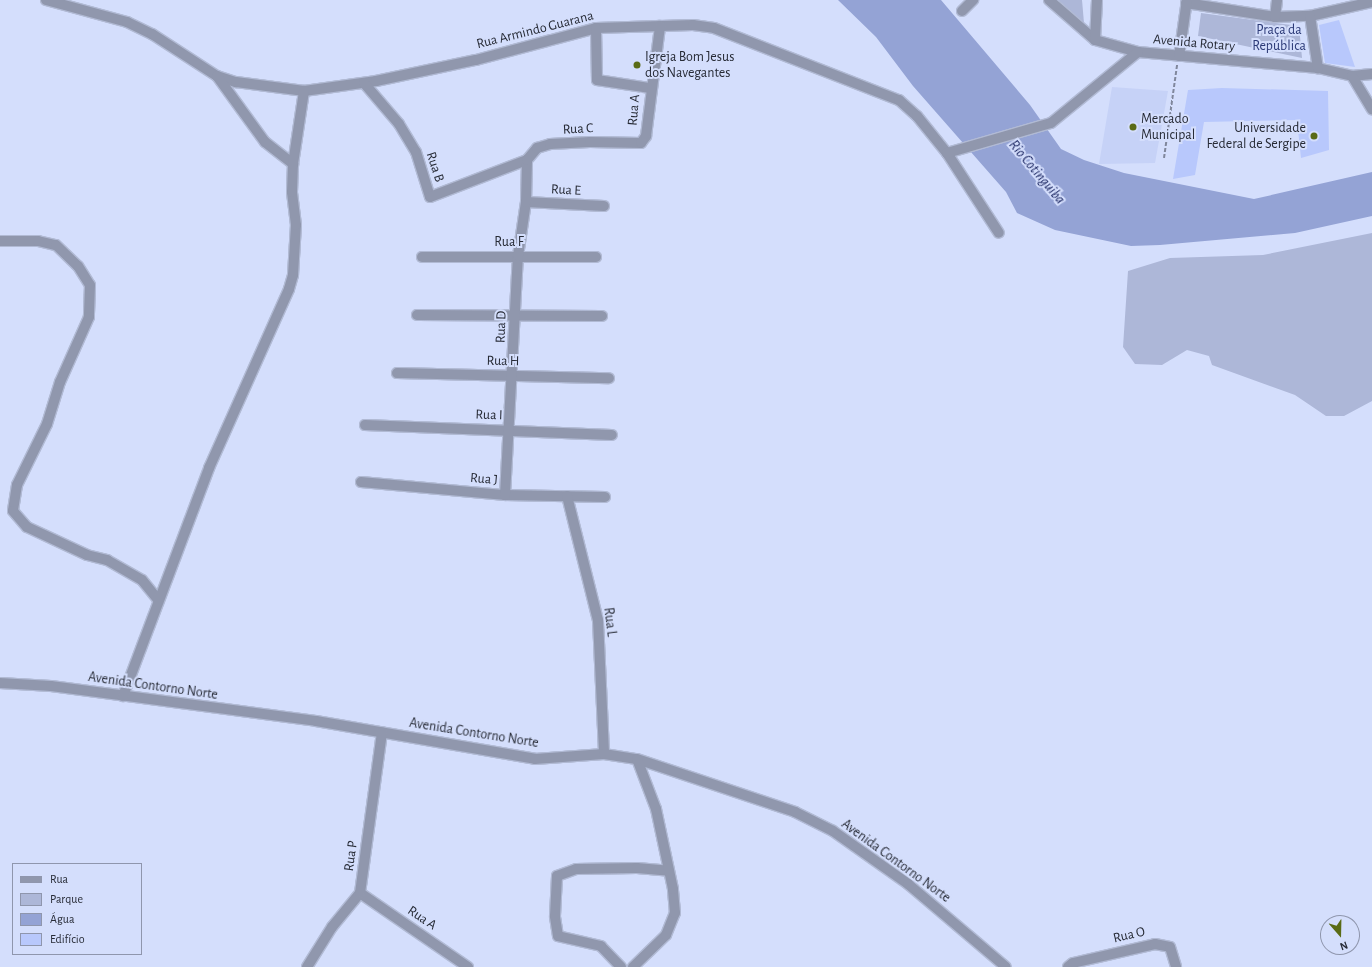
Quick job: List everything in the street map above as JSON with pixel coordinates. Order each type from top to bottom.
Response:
[{"type":"street","points":[[46,0],[128,22],[152,34],[217,76],[266,142],[293,164]]},
{"type":"street","points":[[962,11],[973,0]]},
{"type":"street","name":"Avenida Rotary","points":[[1049,0],[1095,40],[1138,52],[1318,68],[1352,76],[1372,74]]},
{"type":"street","points":[[1095,40],[1097,0]]},
{"type":"street","points":[[1275,17],[1277,0]]},
{"type":"street","points":[[1179,56],[1186,2],[1275,17],[1310,16],[1372,2]]},
{"type":"street","points":[[1310,16],[1318,68]]},
{"type":"street","name":"Rua Armindo Guarana","points":[[217,76],[236,82],[304,91],[364,82],[476,60],[596,28],[660,26],[714,28],[882,92],[910,109],[947,153],[999,233]]},
{"type":"street","name":"Rua A","points":[[636,143],[641,143],[646,136],[650,88],[660,26]]},
{"type":"street","points":[[596,28],[597,80],[650,88]]},
{"type":"street","points":[[947,153],[1046,125],[1138,52]]},
{"type":"street","points":[[1352,76],[1372,109]]},
{"type":"street","name":"Rua B","points":[[364,82],[398,124],[416,152],[430,197],[527,160]]},
{"type":"street","points":[[123,696],[209,468],[289,289],[293,275],[296,225],[292,192],[293,164],[304,91]]},
{"type":"street","name":"Rua C","points":[[527,160],[537,148],[550,144],[590,142],[636,143]]},
{"type":"street","name":"Rua D","points":[[505,495],[513,375],[518,256],[526,202],[527,160]]},
{"type":"street","name":"Rua E","points":[[526,202],[604,206]]},
{"type":"street","points":[[0,241],[38,241],[56,245],[78,266],[90,285],[89,317],[60,382],[48,424],[17,485],[13,511],[18,519],[32,530],[87,555],[107,560],[142,580],[158,600]]},
{"type":"street","name":"Rua F","points":[[422,257],[596,257]]},
{"type":"street","points":[[417,315],[602,316]]},
{"type":"street","name":"Rua H","points":[[397,373],[609,378]]},
{"type":"street","name":"Rua I","points":[[365,425],[612,435]]},
{"type":"street","name":"Rua J","points":[[361,482],[505,495],[605,497]]},
{"type":"street","name":"Rua L","points":[[566,496],[598,620],[604,754]]},
{"type":"street","name":"Avenida Contorno Norte","points":[[0,684],[51,686],[316,721],[535,759],[604,754],[637,759],[795,812],[833,831],[908,884],[1006,967]]},
{"type":"street","name":"Rua P","points":[[307,967],[332,927],[360,893],[382,732]]},
{"type":"street","points":[[634,967],[658,944],[670,928],[675,913],[669,871],[656,809],[637,759]]},
{"type":"street","points":[[621,967],[600,946],[558,936],[555,916],[557,876],[576,869],[636,868],[669,871]]},
{"type":"street","name":"Rua A","points":[[360,893],[468,967]]},
{"type":"street","name":"Rua O","points":[[1070,965],[1155,944],[1170,947],[1176,967]]},
{"type":"path","points":[[1164,158],[1179,56]]},
{"type":"shaded area","name":"Mercado Municipal","points":[[1112,87],[1168,91],[1155,163],[1099,164]]},
{"type":"green space","points":[[1058,0],[1082,0],[1084,23]]},
{"type":"green space","name":"Praça da República","points":[[1201,13],[1299,26],[1302,58],[1198,36]]},
{"type":"green space","points":[[1372,233],[1372,401],[1344,416],[1326,416],[1295,395],[1212,365],[1209,356],[1187,350],[1162,365],[1135,364],[1123,347],[1128,271],[1170,258],[1263,255]]},
{"type":"water","name":"Rio Cotinguiba","points":[[838,0],[941,0],[1030,105],[1061,149],[1084,160],[1124,173],[1254,199],[1372,172],[1372,216],[1295,233],[1160,245],[1131,246],[1055,230],[1017,213],[1006,192],[913,86],[876,37]]},
{"type":"building","points":[[1339,20],[1355,67],[1325,63],[1319,25]]},
{"type":"building","name":"Universidade Federal de Sergipe","points":[[1222,88],[1328,91],[1329,150],[1301,158],[1297,120],[1204,122],[1195,175],[1173,179],[1188,90]]},
{"type":"place","name":"Igreja Bom Jesus dos Navegantes","points":[[637,65]]},
{"type":"place","name":"Mercado Municipal","points":[[1133,127]]},
{"type":"place","name":"Universidade Federal de Sergipe","points":[[1314,136]]}]
